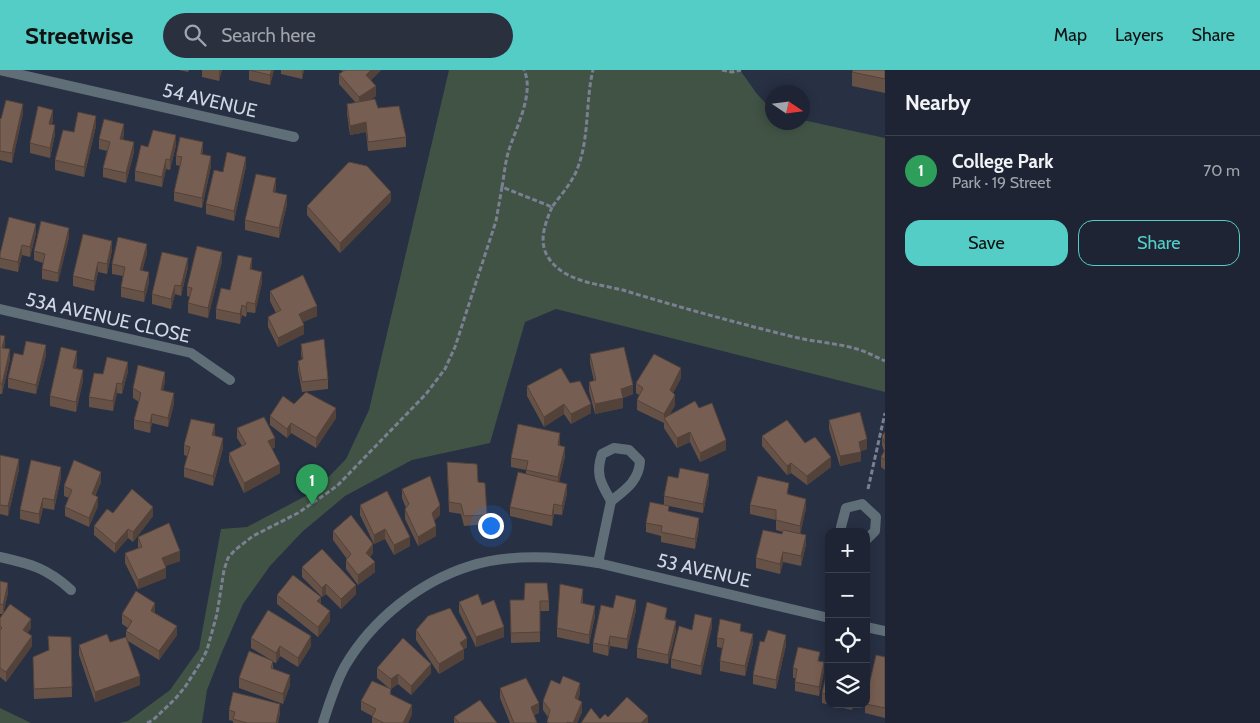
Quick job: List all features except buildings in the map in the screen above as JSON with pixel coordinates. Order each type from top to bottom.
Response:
[{"type":"street","name":"54 AVENUE","points":[[0,70],[294,137]]},
{"type":"street","name":"53A AVENUE CLOSE","points":[[0,310],[191,353],[230,380]]},
{"type":"street","points":[[598,563],[611,502],[631,485],[639,472],[640,461],[629,450],[614,448],[602,454],[598,468],[602,484],[611,502]]},
{"type":"street","points":[[841,528],[846,508],[862,504],[876,517],[875,531],[870,536]]},
{"type":"street","points":[[0,557],[38,567],[55,576],[71,590]]},
{"type":"street","name":"53 AVENUE","points":[[323,723],[337,683],[352,655],[380,621],[422,588],[470,566],[526,558],[550,557],[571,559],[598,563],[825,617]]},
{"type":"street","points":[[870,628],[885,631]]},
{"type":"path","points":[[147,723],[160,713],[185,687],[201,662],[207,650],[212,632],[224,570],[232,554],[244,542],[298,513],[338,486],[426,394],[445,369],[456,347],[496,221],[508,152],[528,88],[524,70]]},
{"type":"path","points":[[593,70],[585,143],[581,160],[570,183],[552,207],[543,234],[545,253],[555,266],[579,280],[624,290],[708,316],[806,340],[857,349],[885,360]]},
{"type":"path","points":[[722,70],[732,72],[742,70]]},
{"type":"path","points":[[502,187],[552,207]]},
{"type":"path","points":[[868,489],[885,413]]},
{"type":"green space","points":[[449,70],[740,70],[765,103],[765,130],[810,130],[810,122],[885,138],[885,392],[556,309],[525,322],[490,443],[412,460],[345,496],[302,532],[270,566],[243,604],[207,690],[202,723],[119,723],[128,721],[170,690],[199,649],[221,529],[247,527],[315,491],[346,459],[369,410]]},
{"type":"green space","points":[[0,708],[31,723],[0,723]]},
{"type":"place","name":"College Park","points":[[312,505]]}]
